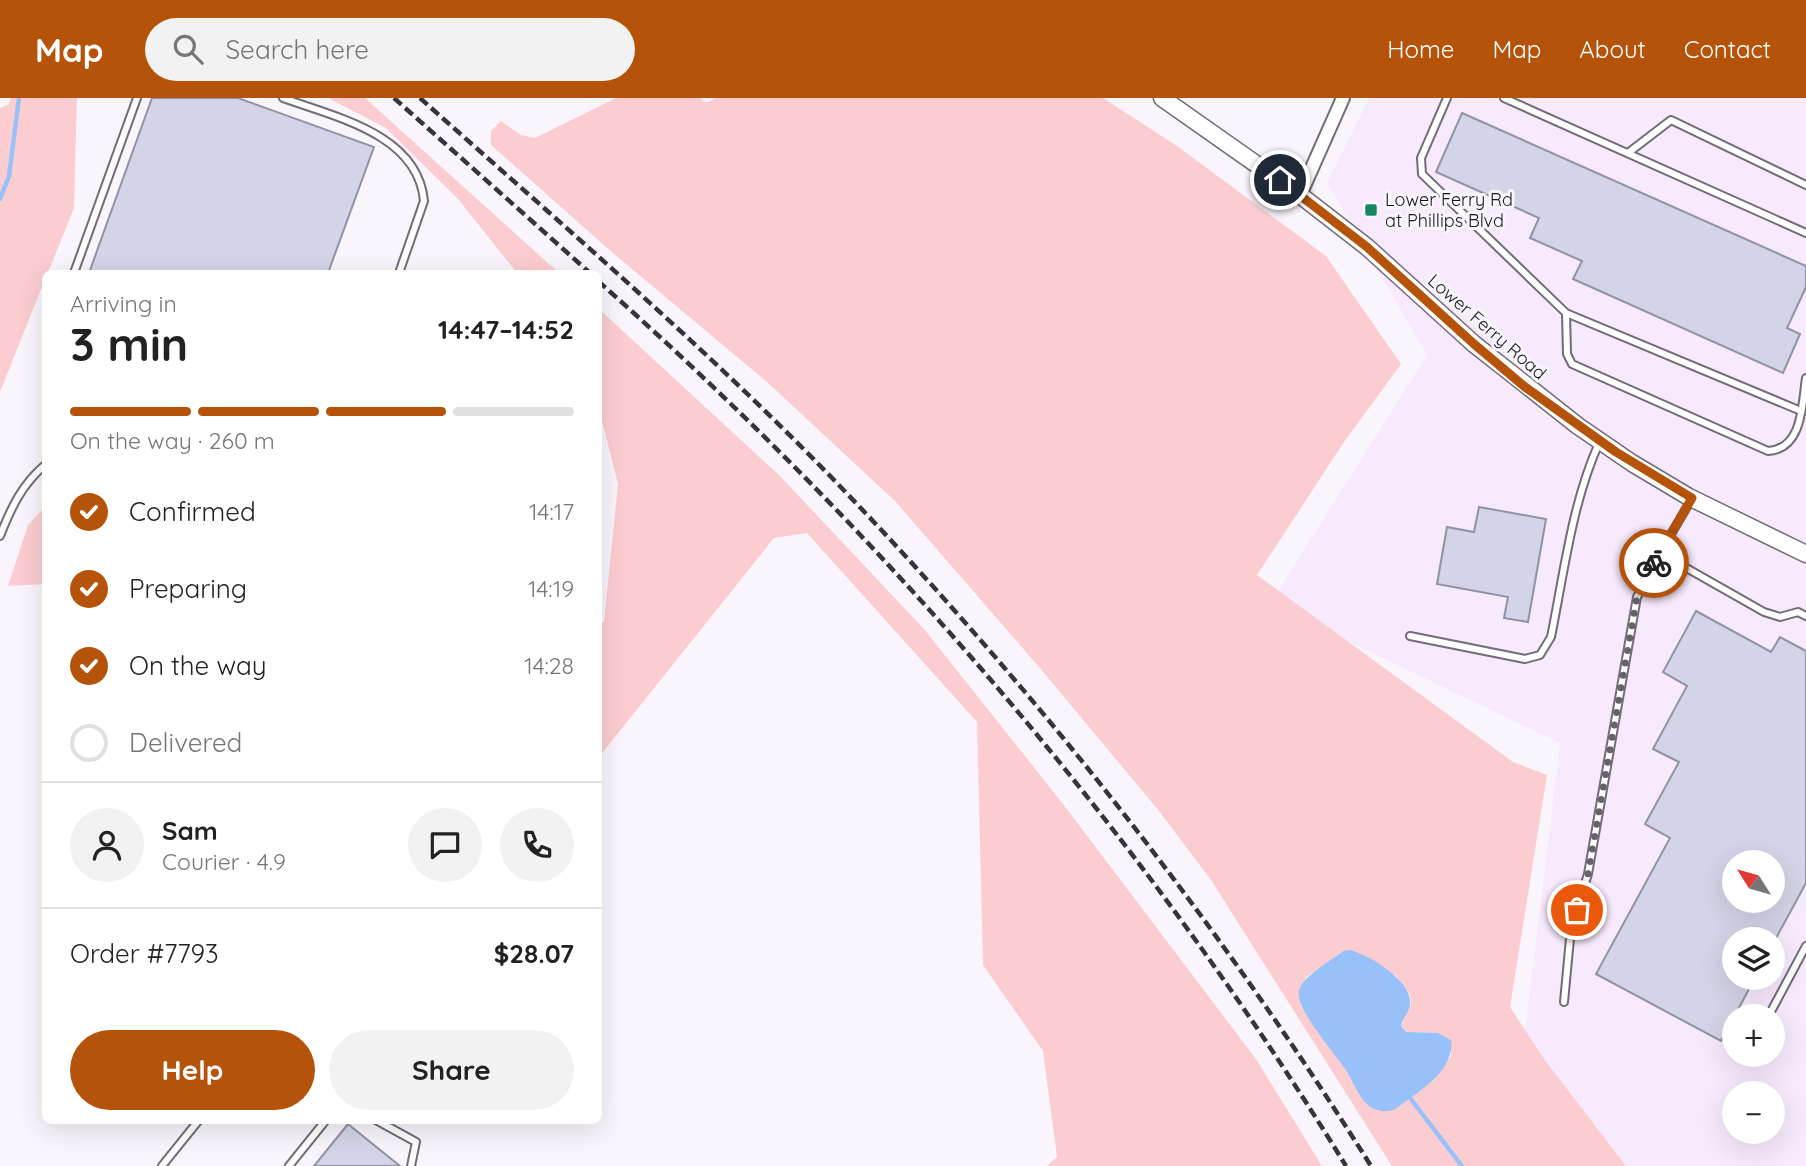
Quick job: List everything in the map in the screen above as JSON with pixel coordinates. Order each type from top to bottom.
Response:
[{"type":"street","name":"Lower Ferry Road","points":[[1162,98],[1300,195],[1367,247],[1525,387],[1600,441],[1692,498],[1806,554]]},
{"type":"street","points":[[1300,195],[1343,98]]},
{"type":"lane","points":[[75,270],[137,98]]},
{"type":"lane","points":[[283,98],[359,126],[384,139],[414,167],[424,201],[400,270]]},
{"type":"lane","points":[[1447,98],[1421,158],[1422,174],[1566,313],[1801,411]]},
{"type":"lane","points":[[1504,98],[1806,233]]},
{"type":"lane","points":[[1628,153],[1671,120],[1806,185]]},
{"type":"lane","points":[[1566,313],[1567,354],[1572,364],[1768,451],[1784,447],[1792,439],[1801,411],[1806,378]]},
{"type":"lane","points":[[1410,636],[1525,659],[1540,655],[1551,637],[1580,495],[1587,468],[1600,441]]},
{"type":"lane","points":[[0,536],[14,501],[42,467]]},
{"type":"lane","points":[[1564,1002],[1571,928],[1588,874],[1637,597],[1692,498]]},
{"type":"lane","points":[[1660,553],[1764,612],[1780,617],[1798,612],[1806,616]]},
{"type":"lane","points":[[1775,1004],[1806,946]]},
{"type":"lane","points":[[162,1166],[197,1124]]},
{"type":"lane","points":[[289,1166],[323,1124]]},
{"type":"lane","points":[[383,1124],[416,1142],[411,1166]]},
{"type":"shaded area","points":[[11,98],[77,98],[74,208],[49,270],[42,270],[42,287],[0,392],[0,108],[8,105]]},
{"type":"shaded area","points":[[328,98],[365,98],[556,270],[515,270],[458,199],[386,128]]},
{"type":"shaded area","points":[[616,98],[700,98],[706,103],[716,98],[1103,98],[1177,146],[1326,256],[1401,364],[1344,442],[1257,575],[1513,762],[1547,775],[1510,1007],[1544,1059],[1626,1166],[1392,1166],[1211,880],[1159,811],[1039,667],[895,501],[767,382],[614,254],[491,145],[491,131],[501,121],[521,135],[535,138]],"holes":[[[1343,951],[1357,952],[1396,976],[1410,995],[1411,1004],[1401,1026],[1406,1032],[1438,1033],[1451,1040],[1451,1056],[1435,1078],[1366,1103],[1345,1069],[1305,978]]]},
{"type":"shaded area","points":[[1369,98],[1806,98],[1806,1166],[1603,1166],[1521,1065],[1560,743],[1270,604],[1427,355],[1327,183]]},
{"type":"shaded area","points":[[602,312],[780,476],[924,629],[1063,804],[1256,1059],[1322,1166],[1047,1166],[1057,1157],[1043,1051],[983,965],[977,722],[807,533],[774,538],[602,753],[602,622],[618,484],[602,421]]},
{"type":"shaded area","points":[[42,510],[42,584],[8,586],[28,525]]},
{"type":"water","points":[[1350,950],[1377,962],[1403,985],[1410,1001],[1401,1026],[1406,1032],[1438,1033],[1451,1040],[1451,1051],[1441,1071],[1394,1110],[1379,1110],[1365,1102],[1309,1019],[1299,999],[1301,985],[1311,974],[1343,951]]},
{"type":"building","points":[[152,98],[238,98],[374,147],[329,270],[90,270]]},
{"type":"building","points":[[1462,113],[1806,266],[1806,287],[1787,328],[1800,334],[1783,373],[1573,279],[1582,261],[1530,238],[1539,218],[1436,172]]},
{"type":"building","points":[[1479,507],[1546,519],[1528,622],[1504,618],[1508,597],[1437,584],[1447,527],[1474,532]]},
{"type":"building","points":[[1696,611],[1771,652],[1780,637],[1806,651],[1806,883],[1782,927],[1722,927],[1722,990],[1749,990],[1741,1004],[1722,1004],[1721,1041],[1596,974],[1670,838],[1645,824],[1679,762],[1653,749],[1687,686],[1663,672]]},
{"type":"building","points":[[348,1124],[400,1166],[314,1166]]},
{"type":"waterway","points":[[0,199],[9,176],[19,98]]},
{"type":"waterway","points":[[1410,1098],[1462,1166]]},
{"type":"railway","points":[[394,98],[587,270]]},
{"type":"railway","points":[[420,98],[734,381],[834,480],[909,560],[1052,724],[1120,809],[1250,984],[1371,1166]]},
{"type":"railway","points":[[602,285],[705,379],[808,481],[908,587],[1005,696],[1097,809],[1185,925],[1268,1044],[1346,1166]]},
{"type":"way so far","points":[[1577,910],[1588,874],[1637,597],[1654,563]]},
{"type":"place","name":"Lower Ferry Rd at Phillips Blvd","points":[[1371,210]]},
{"type":"route","points":[[1280,180],[1367,247],[1525,387],[1632,463],[1692,498],[1654,563]]}]
